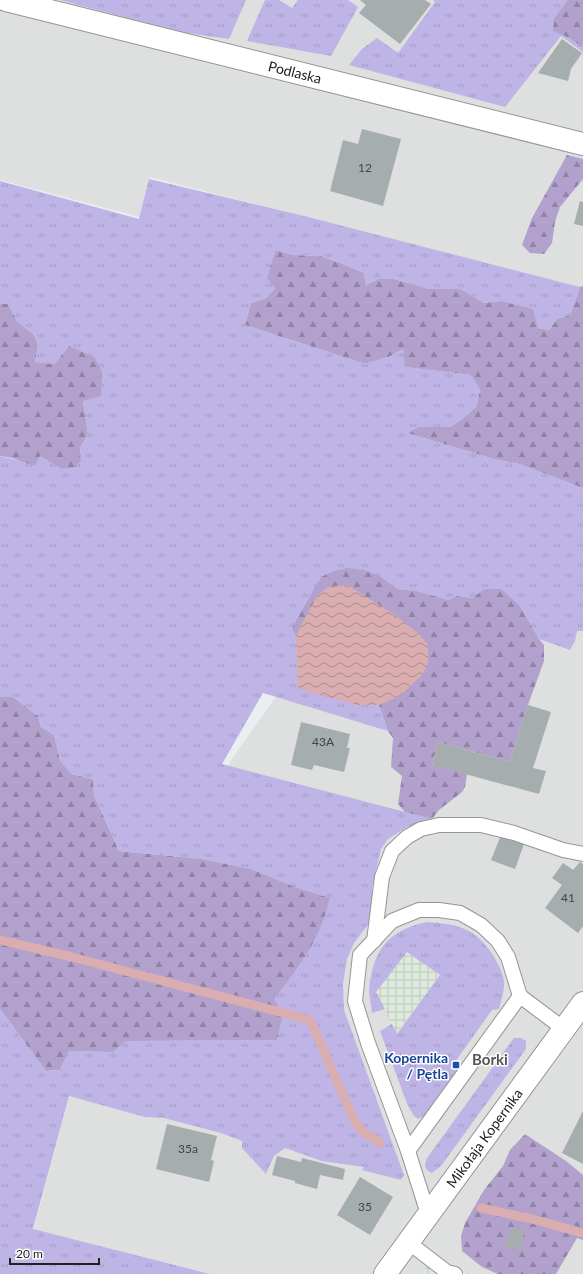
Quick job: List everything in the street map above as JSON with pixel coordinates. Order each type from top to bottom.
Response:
[{"type":"street","name":"Podlaska","points":[[6,0],[583,144]]},
{"type":"street","name":"Mikołaja Kopernika","points":[[385,1274],[583,1003]]},
{"type":"lane","points":[[374,941],[382,877],[392,851],[407,837],[421,829],[439,825],[481,825],[514,833],[563,850],[583,854]]},
{"type":"lane","points":[[428,1214],[408,1151],[368,1044],[355,1001],[360,955],[392,921],[419,910],[439,910],[460,913],[481,925],[498,941],[508,957],[520,996],[564,1029]]},
{"type":"lane","points":[[408,1151],[520,996]]},
{"type":"lane","points":[[408,1242],[447,1272],[455,1274]]},
{"type":"shaded area","points":[[0,0],[583,0],[583,288],[150,177],[140,217],[0,180]]},
{"type":"shaded area","points":[[583,545],[583,1274],[22,1274],[69,1096],[216,782],[355,584]]},
{"type":"shaded area","points":[[407,952],[440,975],[396,1034],[376,992]]},
{"type":"shaded area","points":[[429,1263],[474,1274],[421,1274]]},
{"type":"green space","points":[[60,0],[246,0],[229,39],[180,32]]},
{"type":"green space","points":[[265,0],[279,0],[292,8],[298,0],[348,0],[358,7],[331,56],[247,41]]},
{"type":"green space","points":[[433,0],[583,0],[583,52],[561,36],[505,107],[349,65],[362,49],[377,38],[398,53],[435,2]]},
{"type":"green space","points":[[568,0],[583,0],[583,44],[581,46],[568,37],[553,31],[554,19]]},
{"type":"green space","points":[[567,155],[583,159],[583,179],[560,207],[555,222],[552,243],[544,254],[530,253],[522,245],[532,218]]},
{"type":"green space","points":[[149,179],[304,216],[580,287],[570,315],[557,319],[549,330],[538,328],[500,301],[484,303],[461,289],[429,289],[394,279],[378,279],[366,285],[364,273],[343,264],[321,256],[293,255],[276,250],[275,288],[266,298],[251,303],[245,325],[365,364],[391,356],[403,349],[406,367],[471,375],[480,390],[476,407],[450,427],[418,427],[407,433],[494,459],[519,464],[583,488],[583,631],[577,631],[575,641],[570,650],[539,639],[520,606],[485,589],[473,598],[457,596],[448,600],[417,591],[398,589],[381,577],[296,636],[298,687],[359,705],[379,705],[388,731],[263,693],[222,764],[432,819],[407,827],[388,839],[381,849],[372,887],[372,914],[370,922],[354,943],[347,959],[343,984],[344,1010],[404,1175],[401,1180],[362,1170],[364,1167],[322,1161],[285,1148],[274,1156],[266,1174],[242,1148],[242,1141],[221,1133],[164,1118],[145,1117],[69,1096],[33,1229],[210,1274],[0,1274],[0,1009],[46,1071],[60,1070],[69,1051],[113,1052],[126,1041],[277,1040],[283,1016],[273,999],[300,965],[312,944],[330,898],[295,887],[251,869],[202,859],[119,851],[94,795],[93,779],[71,774],[60,760],[54,735],[41,727],[38,716],[13,697],[0,697],[0,456],[22,461],[40,456],[61,469],[81,461],[80,448],[88,434],[83,401],[55,364],[35,362],[38,345],[34,335],[17,321],[8,304],[0,304],[0,181],[139,219]]},
{"type":"green space","points":[[276,250],[293,255],[321,256],[343,264],[364,273],[366,285],[378,279],[394,279],[429,289],[461,289],[484,303],[500,301],[533,309],[538,328],[549,330],[557,319],[570,315],[580,287],[583,286],[583,488],[519,464],[494,459],[407,433],[418,427],[450,427],[476,407],[480,390],[471,375],[405,367],[403,349],[391,356],[365,364],[245,325],[251,303],[266,298],[275,288],[267,278]]},
{"type":"green space","points":[[0,304],[8,304],[17,321],[34,335],[38,345],[35,362],[55,364],[69,346],[94,357],[102,371],[101,396],[83,401],[88,434],[80,448],[81,461],[76,467],[61,469],[40,456],[35,466],[12,458],[0,456]]},
{"type":"green space","points":[[348,568],[364,570],[381,577],[398,589],[417,591],[448,600],[457,596],[473,598],[484,589],[501,589],[520,606],[544,645],[544,661],[510,762],[438,742],[432,765],[467,774],[465,787],[462,792],[439,810],[432,819],[405,812],[398,804],[402,776],[391,767],[393,738],[388,731],[379,705],[359,705],[305,691],[298,687],[296,636],[292,628],[321,577],[334,571]]},
{"type":"green space","points":[[0,697],[13,697],[38,716],[41,727],[54,735],[60,760],[71,774],[93,779],[94,795],[119,851],[202,859],[251,869],[295,887],[330,898],[316,938],[299,965],[274,999],[283,1016],[277,1040],[126,1041],[113,1052],[69,1051],[60,1070],[46,1071],[0,1009]]},
{"type":"green space","points":[[427,922],[454,925],[475,935],[481,940],[496,960],[500,967],[504,984],[499,1009],[492,1010],[450,1069],[457,1070],[427,1114],[418,1119],[414,1116],[408,1106],[380,1031],[392,1024],[397,1034],[440,975],[407,952],[376,992],[385,1009],[372,1013],[369,989],[373,967],[381,949],[387,942],[400,931]]},
{"type":"green space","points":[[514,1038],[521,1038],[526,1041],[526,1049],[441,1166],[432,1173],[429,1172],[425,1167],[427,1158]]},
{"type":"green space","points":[[525,1134],[566,1161],[583,1175],[583,1240],[577,1238],[556,1274],[498,1274],[482,1267],[462,1251],[461,1236],[465,1223],[484,1190],[503,1166],[510,1150]]},
{"type":"water","points":[[347,585],[392,613],[419,634],[428,645],[428,662],[423,674],[401,695],[379,705],[359,705],[305,691],[298,687],[296,636],[301,625],[317,596],[328,587]]},
{"type":"building","points":[[360,0],[425,0],[431,4],[400,44],[359,13],[366,5]]},
{"type":"building","points":[[562,39],[582,53],[571,69],[568,81],[538,73]]},
{"type":"building","points":[[362,129],[401,139],[383,206],[330,191],[343,140],[358,144]]},
{"type":"building","points":[[580,201],[583,202],[583,226],[574,224]]},
{"type":"building","points":[[528,705],[551,712],[533,768],[546,771],[539,794],[432,765],[438,742],[510,762]]},
{"type":"building","points":[[301,722],[350,734],[347,748],[350,748],[344,772],[314,765],[312,770],[291,765]]},
{"type":"building","points":[[501,835],[524,844],[515,869],[491,860]]},
{"type":"building","points":[[580,862],[583,864],[583,926],[578,933],[545,908],[562,885],[552,878],[563,863],[573,870]]},
{"type":"building","points":[[583,1111],[583,1164],[562,1153]]},
{"type":"building","points":[[167,1124],[217,1136],[211,1160],[214,1161],[209,1182],[156,1169]]},
{"type":"building","points":[[277,1156],[301,1162],[302,1158],[345,1169],[343,1180],[320,1175],[317,1189],[272,1175]]},
{"type":"building","points":[[360,1177],[393,1197],[370,1235],[337,1215]]},
{"type":"building","points":[[512,1227],[525,1231],[519,1251],[505,1247]]},
{"type":"waterway","points":[[0,940],[72,957],[310,1020],[355,1122],[362,1131],[380,1143]]},
{"type":"waterway","points":[[481,1208],[532,1219],[583,1233]]},
{"type":"place","name":"Kopernika / Pętla","points":[[456,1065]]},
{"type":"district","name":"Borki","points":[[490,1059]]}]
